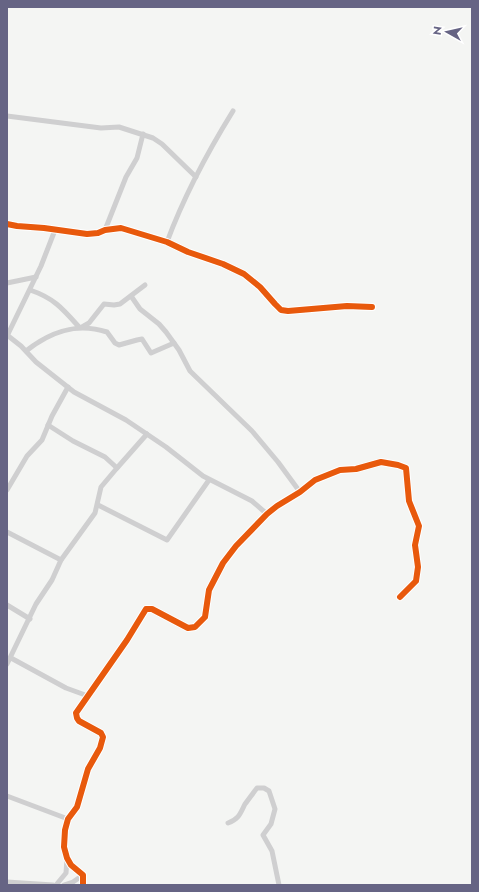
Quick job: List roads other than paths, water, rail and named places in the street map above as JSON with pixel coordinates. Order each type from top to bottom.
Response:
[{"type":"street","points":[[167,242],[182,205],[210,149],[233,111]]},
{"type":"street","points":[[7,116],[101,128],[116,127],[143,134],[162,144],[196,177]]},
{"type":"street","points":[[105,230],[126,177],[137,158],[143,134]]},
{"type":"street","points":[[7,224],[87,234],[121,228],[167,242],[244,274],[260,287],[281,310],[288,311],[347,306],[372,307]]},
{"type":"street","points":[[55,230],[36,277],[7,336],[26,350],[36,362],[68,387],[86,399],[126,420],[209,480],[252,501],[267,514]]},
{"type":"street","points":[[7,283],[36,277]]},
{"type":"street","points":[[80,327],[89,323],[104,304],[116,305],[124,302],[145,285]]},
{"type":"street","points":[[30,290],[50,298],[57,303],[80,327]]},
{"type":"street","points":[[132,296],[140,309],[159,324],[174,343],[190,371],[256,436],[278,462],[300,492]]},
{"type":"street","points":[[26,350],[40,340],[71,328],[80,327],[107,332],[119,346],[142,339],[151,353],[174,343]]},
{"type":"street","points":[[7,490],[27,456],[42,440],[48,424],[68,387]]},
{"type":"street","points":[[48,424],[73,441],[105,457],[117,468]]},
{"type":"street","points":[[7,664],[36,604],[52,580],[61,560],[91,520],[98,505],[100,490],[147,434]]},
{"type":"street","points":[[56,885],[66,873],[67,858],[64,838],[66,823],[77,807],[88,769],[103,741],[102,732],[79,721],[76,713],[128,640],[146,609],[152,609],[191,628],[195,627],[207,614],[209,590],[223,562],[236,546],[267,514],[315,480],[340,470],[356,469],[377,462],[398,464],[406,468],[409,501],[419,526],[415,545],[418,567],[416,581],[400,597]]},
{"type":"street","points":[[98,505],[167,540],[209,480]]},
{"type":"street","points":[[7,532],[61,560]]},
{"type":"street","points":[[7,605],[30,619]]},
{"type":"street","points":[[11,658],[66,688],[88,696]]},
{"type":"street","points":[[228,823],[236,820],[245,804],[257,788],[264,788],[269,791],[275,809],[271,824],[263,835],[272,851],[279,885]]},
{"type":"street","points":[[7,796],[68,819]]},
{"type":"street","points":[[67,858],[71,865],[83,875]]},
{"type":"street","points":[[64,885],[73,882],[83,875]]},
{"type":"street","points":[[83,875],[83,885]]},
{"type":"street","points":[[7,882],[53,885]]}]
